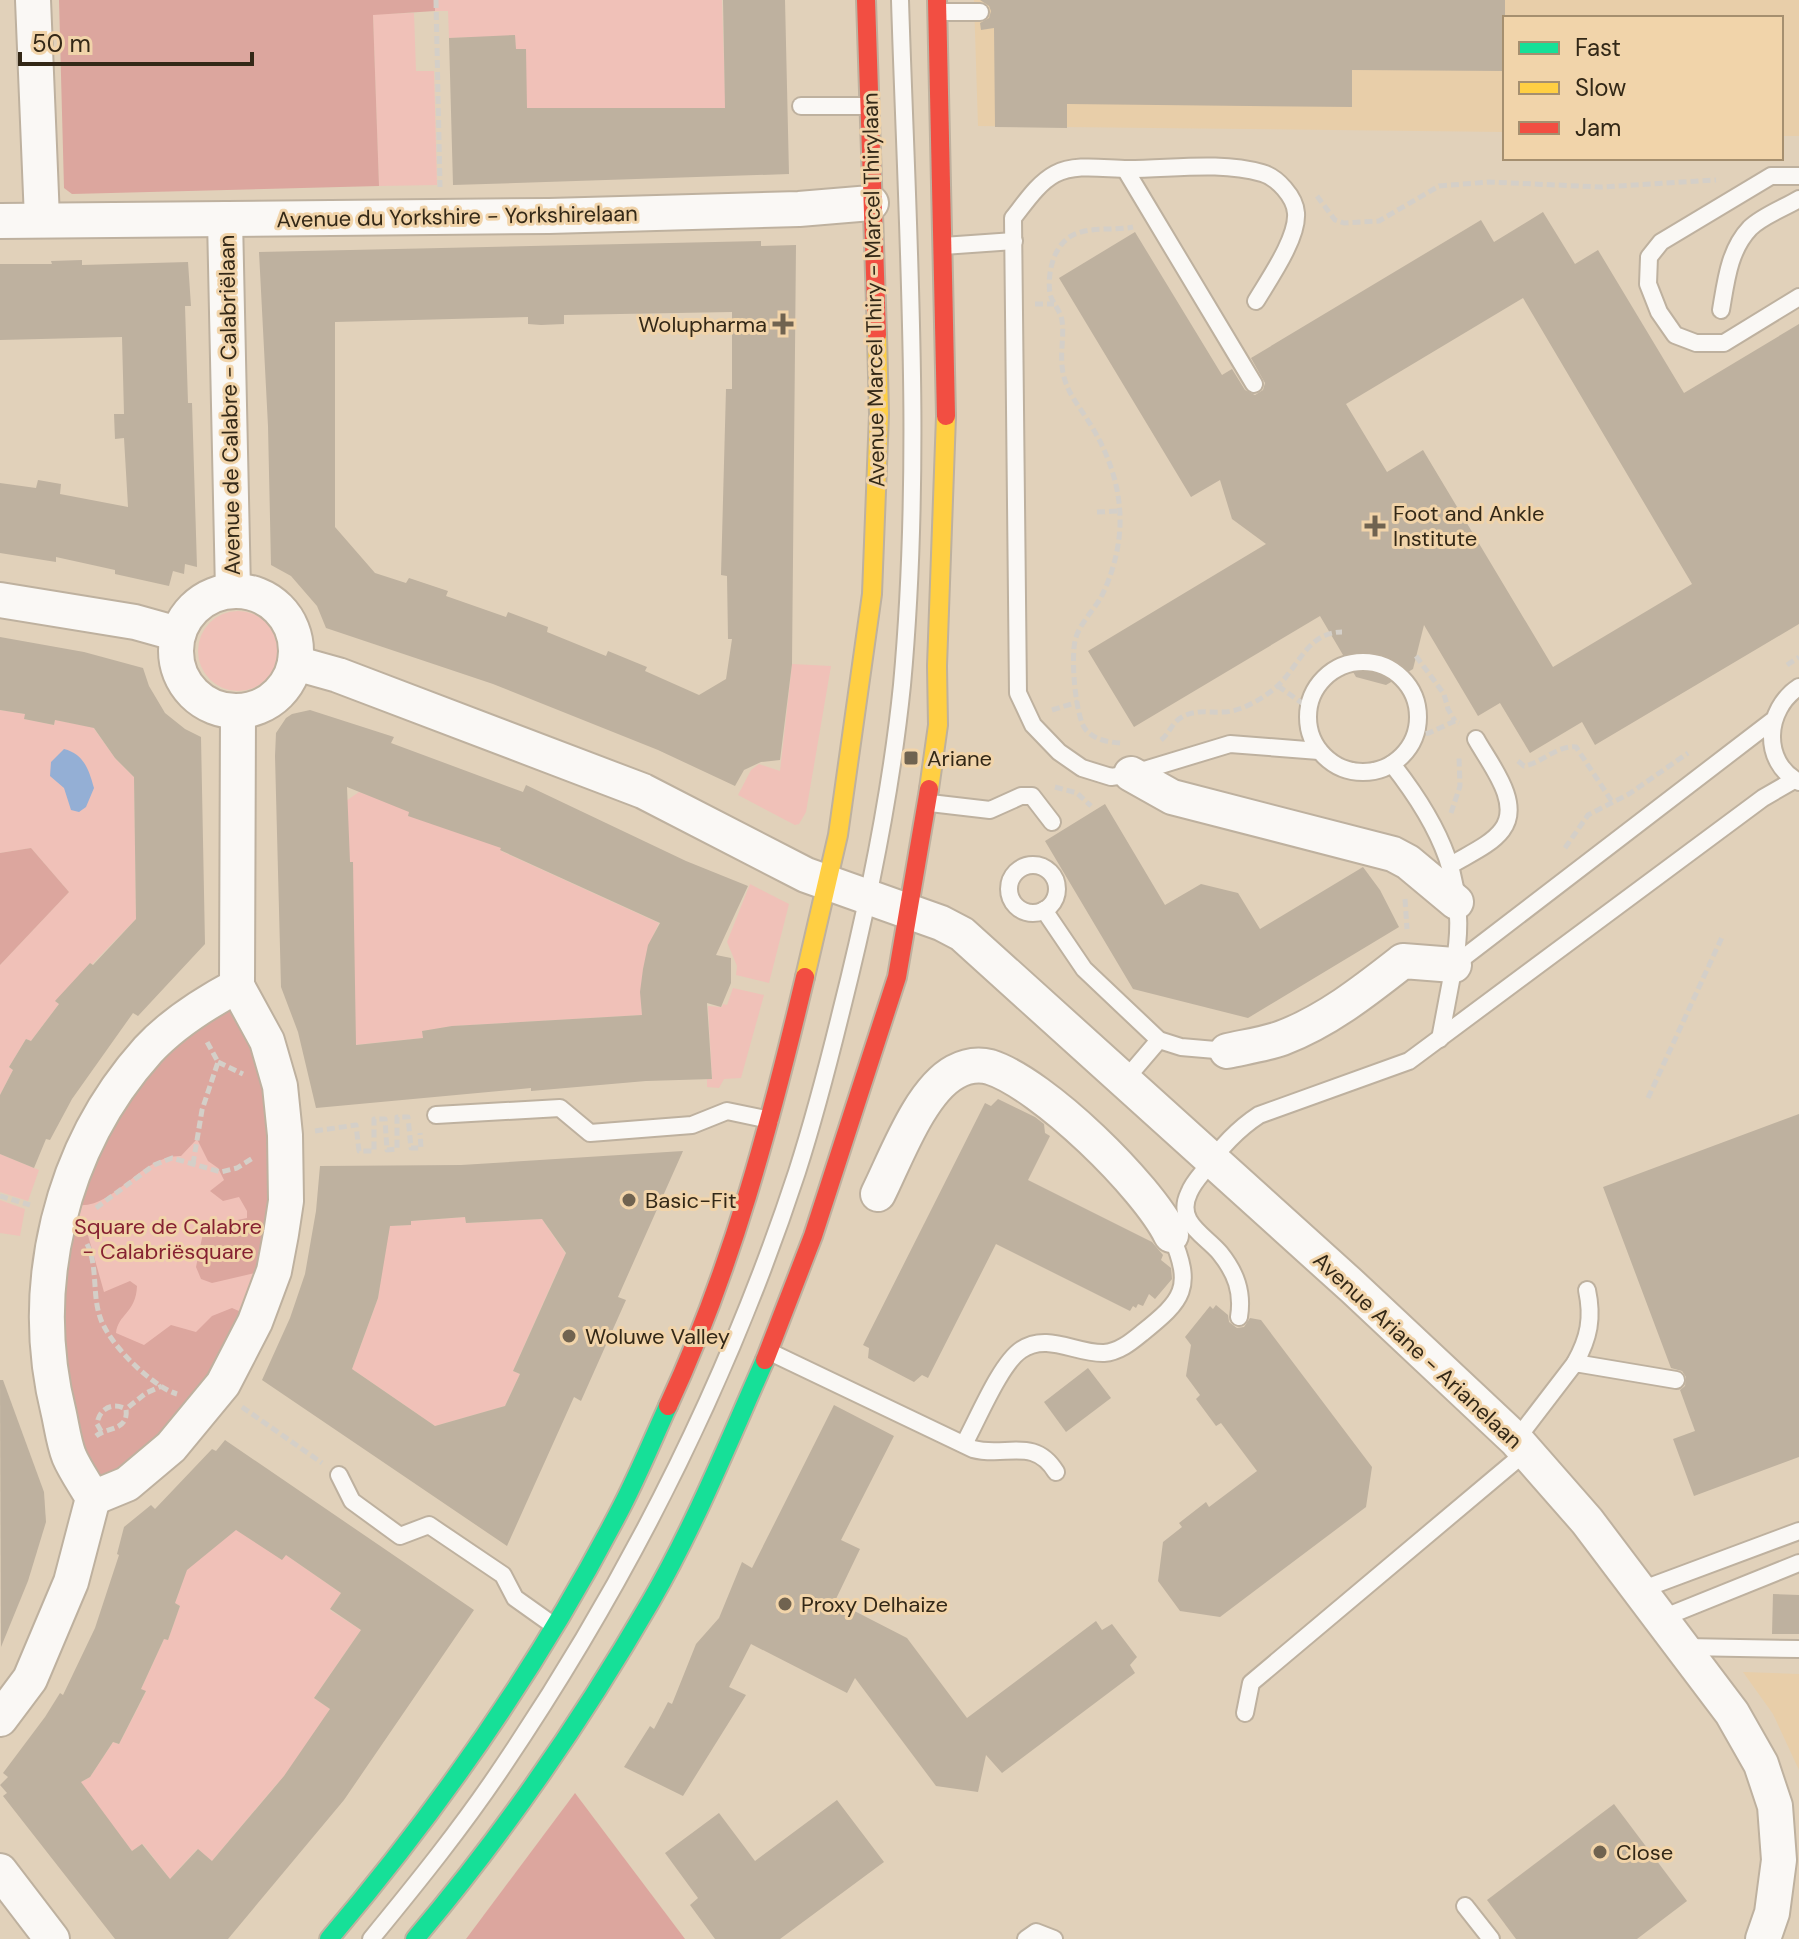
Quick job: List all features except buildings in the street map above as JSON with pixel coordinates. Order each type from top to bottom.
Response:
[{"type":"main road","name":"Avenue Marcel Thiry - Marcel Thirylaan","points":[[329,1939],[393,1864],[489,1731],[554,1626],[622,1506],[673,1396],[733,1245],[771,1120],[838,835],[872,594],[879,414],[866,0]]},
{"type":"main road","points":[[415,1939],[470,1874],[562,1745],[652,1599],[707,1489],[768,1352],[813,1236],[897,977],[938,725],[937,666],[947,440],[938,6]]},
{"type":"street","points":[[33,0],[42,219]]},
{"type":"street","name":"Avenue du Yorkshire - Yorkshirelaan","points":[[0,221],[441,217],[799,209],[871,203]]},
{"type":"street","name":"Avenue de Calabre - Calabriëlaan","points":[[225,219],[233,591]]},
{"type":"street","points":[[233,591],[259,596],[282,612],[291,627],[296,645],[295,663],[281,691],[269,702],[238,712],[202,701],[188,688],[176,653],[178,634],[186,618],[199,604],[215,595],[233,591]]},
{"type":"street","points":[[0,600],[135,622],[178,634]]},
{"type":"street","name":"Avenue Ariane - Arianelaan","points":[[295,663],[338,675],[643,791],[806,875],[947,925],[962,934],[1354,1288],[1521,1445],[1587,1521],[1732,1713],[1761,1764],[1775,1806],[1779,1860],[1772,1913],[1763,1939]]},
{"type":"street","points":[[93,1498],[127,1484],[171,1447],[223,1384],[255,1322],[274,1271],[286,1201],[285,1135],[280,1086],[267,1041],[237,986],[238,712]]},
{"type":"street","points":[[1127,759],[1172,797],[1393,854],[1435,868],[1456,902]]},
{"type":"street","points":[[1227,1051],[1281,1038],[1317,1021],[1357,997],[1406,961],[1454,965]]},
{"type":"street","points":[[0,1719],[30,1679],[71,1582],[93,1498],[69,1455],[51,1385],[46,1324],[48,1273],[60,1214],[83,1150],[123,1082],[160,1040],[200,1006],[237,986]]},
{"type":"street","points":[[878,1194],[923,1106],[937,1086],[952,1073],[979,1065],[1005,1074],[1064,1116],[1144,1193],[1161,1214],[1171,1235]]},
{"type":"street","points":[[0,1871],[52,1939]]},
{"type":"lane","name":"Avenue Marcel Thiry - Marcel Thirylaan","points":[[371,1939],[491,1783],[550,1695],[605,1603],[701,1416],[760,1276],[797,1173],[824,1081],[880,836],[901,690],[908,602],[913,418],[900,0]]},
{"type":"lane","points":[[938,6],[980,12]]},
{"type":"lane","points":[[801,106],[869,106]]},
{"type":"lane","points":[[1256,301],[1294,231],[1296,211],[1288,192],[1266,173],[1228,167],[1092,167],[1056,173],[1034,192],[1013,218],[1018,693],[1033,725],[1059,752],[1082,768],[1111,777],[1127,759],[1230,744],[1319,751]]},
{"type":"lane","points":[[1125,169],[1254,384]]},
{"type":"lane","points":[[1799,176],[1771,176],[1661,242],[1649,257],[1648,284],[1659,312],[1675,335],[1696,343],[1724,343],[1799,297]]},
{"type":"lane","points":[[1721,310],[1727,269],[1751,227],[1799,199]]},
{"type":"lane","points":[[941,246],[1014,241]]},
{"type":"lane","points":[[1356,663],[1373,663],[1395,673],[1411,691],[1417,707],[1418,723],[1414,736],[1405,753],[1377,771],[1353,771],[1331,762],[1319,751],[1311,736],[1309,708],[1316,689],[1327,676],[1341,667],[1356,663]]},
{"type":"lane","points":[[1239,1317],[1241,1301],[1234,1274],[1220,1253],[1192,1227],[1186,1212],[1188,1193],[1237,1129],[1259,1115],[1409,1061],[1763,798],[1796,781],[1782,768],[1774,754],[1771,738],[1772,721],[1779,706],[1799,687]]},
{"type":"lane","points":[[1454,965],[1772,721]]},
{"type":"lane","points":[[1435,868],[1503,829],[1509,813],[1507,795],[1469,737]]},
{"type":"lane","points":[[1392,764],[1421,802],[1438,834],[1435,868]]},
{"type":"lane","points":[[927,802],[990,810],[1021,796],[1032,796],[1052,822]]},
{"type":"lane","points":[[1440,1039],[1460,936],[1456,902]]},
{"type":"lane","points":[[1044,910],[1084,969],[1159,1040],[1201,1050],[1227,1051]]},
{"type":"lane","points":[[1124,1081],[1159,1040]]},
{"type":"lane","points":[[436,1115],[560,1108],[590,1133],[692,1125],[727,1111],[771,1120]]},
{"type":"lane","points":[[964,1444],[1005,1368],[1019,1351],[1033,1344],[1050,1343],[1092,1352],[1117,1350],[1170,1310],[1177,1302],[1183,1281],[1179,1254],[1171,1235]]},
{"type":"lane","points":[[1245,1713],[1251,1683],[1521,1445],[1586,1343],[1591,1323],[1587,1290]]},
{"type":"lane","points":[[768,1352],[985,1452],[1012,1449],[1038,1454],[1049,1461],[1056,1472]]},
{"type":"lane","points":[[1575,1363],[1676,1380]]},
{"type":"lane","points":[[339,1475],[352,1501],[400,1536],[429,1525],[503,1575],[515,1598],[554,1626]]},
{"type":"lane","points":[[1638,1591],[1799,1531]]},
{"type":"lane","points":[[1659,1619],[1799,1563]]},
{"type":"lane","points":[[1680,1647],[1799,1649]]},
{"type":"lane","points":[[1465,1906],[1491,1939]]},
{"type":"lane","points":[[1026,1939],[1036,1932],[1054,1939]]},
{"type":"path","points":[[436,0],[441,217]]},
{"type":"path","points":[[1312,190],[1335,220],[1344,223],[1379,221],[1439,186],[1489,182],[1601,187],[1771,176]]},
{"type":"path","points":[[1127,759],[1086,730],[1080,717],[1075,641],[1102,595],[1111,571],[1118,542],[1119,511],[1117,486],[1100,439],[1072,398],[1064,379],[1060,357],[1061,317],[1050,297],[1049,278],[1053,260],[1061,245],[1071,236],[1086,231],[1121,230],[1157,222]]},
{"type":"path","points":[[1097,512],[1119,511]]},
{"type":"path","points":[[1151,742],[1166,736],[1172,725],[1182,717],[1197,712],[1240,709],[1278,686],[1317,639],[1331,632],[1342,632]]},
{"type":"path","points":[[1416,656],[1444,694],[1455,721],[1463,725],[1469,737]]},
{"type":"path","points":[[1278,686],[1309,708]]},
{"type":"path","points":[[1414,736],[1455,721]]},
{"type":"path","points":[[1509,751],[1524,766],[1570,746],[1576,747],[1613,803]]},
{"type":"path","points":[[1438,834],[1452,811],[1460,786],[1459,748]]},
{"type":"path","points":[[1406,961],[1408,943],[1404,904],[1407,891],[1435,868]]},
{"type":"path","points":[[1648,1098],[1723,935]]},
{"type":"path","points":[[193,1164],[202,1110],[218,1062],[206,1042],[205,1028]]},
{"type":"path","points":[[313,1131],[356,1125],[359,1151],[374,1151],[374,1119],[385,1119],[387,1150],[397,1149],[397,1117],[408,1117],[411,1148],[421,1148],[420,1116],[436,1115]]},
{"type":"path","points":[[94,1209],[154,1165],[172,1158],[221,1172],[237,1168]]},
{"type":"path","points":[[85,1240],[94,1269],[99,1316],[110,1337],[131,1361],[152,1378]]},
{"type":"path","points":[[93,1439],[101,1431],[115,1429],[124,1421],[126,1409],[146,1393],[162,1386]]},
{"type":"path","points":[[235,1403],[323,1463]]},
{"type":"path","points":[[101,1431],[97,1424],[100,1412],[119,1405],[126,1409]]},
{"type":"shaded area","points":[[59,0],[435,0],[435,11],[373,15],[379,186],[72,194],[64,188]]},
{"type":"shaded area","points":[[974,0],[1799,0],[1799,136],[1783,136],[1783,16],[1503,16],[1503,132],[978,126]]},
{"type":"shaded area","points":[[31,848],[69,892],[0,965],[0,853]]},
{"type":"shaded area","points":[[216,1009],[230,1010],[242,1016],[276,1125],[264,1271],[212,1283],[201,1279],[196,1267],[203,1233],[218,1224],[247,1218],[247,1211],[239,1197],[223,1201],[210,1191],[224,1180],[218,1168],[208,1161],[197,1139],[181,1156],[166,1158],[152,1165],[100,1201],[86,1205],[72,1204],[138,1075]]},
{"type":"shaded area","points":[[74,1221],[84,1221],[104,1292],[130,1281],[137,1286],[134,1302],[120,1321],[116,1333],[144,1345],[171,1325],[196,1332],[212,1316],[232,1308],[248,1315],[178,1427],[110,1477],[98,1475],[87,1468],[54,1313]]},
{"type":"shaded area","points":[[1743,1672],[1799,1674],[1799,1770],[1773,1714]]},
{"type":"shaded area","points":[[575,1793],[685,1939],[466,1939]]},
{"type":"green space","points":[[435,0],[722,0],[725,95],[737,108],[518,115],[515,36],[449,38],[448,11],[435,11]]},
{"type":"green space","points":[[414,13],[416,71],[434,71],[437,185],[379,186],[373,14]]},
{"type":"green space","points":[[238,611],[253,614],[266,623],[275,636],[278,651],[275,666],[266,679],[253,688],[238,691],[223,688],[210,679],[201,666],[198,651],[201,636],[210,623],[223,614]]},
{"type":"green space","points":[[792,664],[831,666],[806,812],[799,824],[795,825],[738,795],[751,770],[759,764],[780,771]]},
{"type":"green space","points":[[0,710],[25,714],[25,719],[54,725],[55,720],[93,727],[115,758],[134,777],[136,919],[56,1001],[59,1004],[31,1041],[26,1039],[9,1067],[13,1070],[0,1095],[0,965],[69,892],[31,848],[0,853]]},
{"type":"green space","points":[[359,792],[503,844],[501,851],[659,923],[644,968],[642,1015],[453,1026],[423,1031],[423,1038],[354,1045],[353,863],[350,862],[340,805]]},
{"type":"green space","points":[[750,884],[789,904],[769,983],[736,975],[737,966],[727,942]]},
{"type":"green space","points":[[733,988],[764,995],[741,1078],[724,1079],[719,1088],[707,1087],[707,1079],[712,1079],[708,1006],[727,1005]]},
{"type":"green space","name":"Square de Calabre - Calabriësquare","points":[[230,1010],[279,1165],[245,1323],[68,1420],[72,1204]]},
{"type":"green space","points":[[0,1154],[39,1170],[28,1201],[0,1192]]},
{"type":"green space","points":[[0,1200],[25,1209],[20,1236],[0,1233]]},
{"type":"green space","points":[[465,1217],[466,1223],[542,1219],[570,1260],[557,1272],[513,1371],[520,1374],[505,1406],[435,1426],[352,1369],[378,1298],[388,1226]]},
{"type":"green space","points":[[234,1528],[282,1559],[286,1555],[341,1593],[330,1610],[361,1630],[314,1698],[330,1709],[294,1769],[276,1785],[212,1861],[197,1849],[170,1879],[143,1844],[132,1851],[79,1783],[90,1777],[113,1742],[119,1744],[146,1692],[141,1689],[164,1639],[168,1640],[180,1606],[175,1603],[187,1568]]},
{"type":"water","points":[[64,749],[81,759],[94,788],[86,807],[79,812],[71,810],[64,788],[50,776],[51,762]]},
{"type":"traffic: fast","points":[[415,1939],[511,1817],[625,1645],[682,1543],[765,1360]]},
{"type":"traffic: fast","points":[[329,1939],[411,1837],[524,1676],[622,1506],[668,1406]]},
{"type":"traffic: slow","points":[[805,977],[838,835],[872,594],[879,414],[877,335]]},
{"type":"traffic: slow","points":[[929,789],[938,725],[937,666],[946,416]]},
{"type":"traffic: jam","points":[[866,0],[877,335]]},
{"type":"traffic: jam","points":[[937,0],[946,416]]},
{"type":"traffic: jam","points":[[765,1360],[813,1236],[897,977],[929,789]]},
{"type":"traffic: jam","points":[[668,1406],[730,1249],[778,1087],[805,977]]},
{"type":"place","name":"Wolupharma","points":[[783,324]]},
{"type":"place","name":"Foot and Ankle Institute","points":[[1375,526]]},
{"type":"place","name":"Ariane","points":[[911,758]]},
{"type":"place","name":"Basic-Fit","points":[[629,1200]]},
{"type":"place","name":"Woluwe Valley","points":[[569,1336]]},
{"type":"place","name":"Proxy Delhaize","points":[[785,1604]]},
{"type":"place","name":"Close","points":[[1600,1852]]}]
